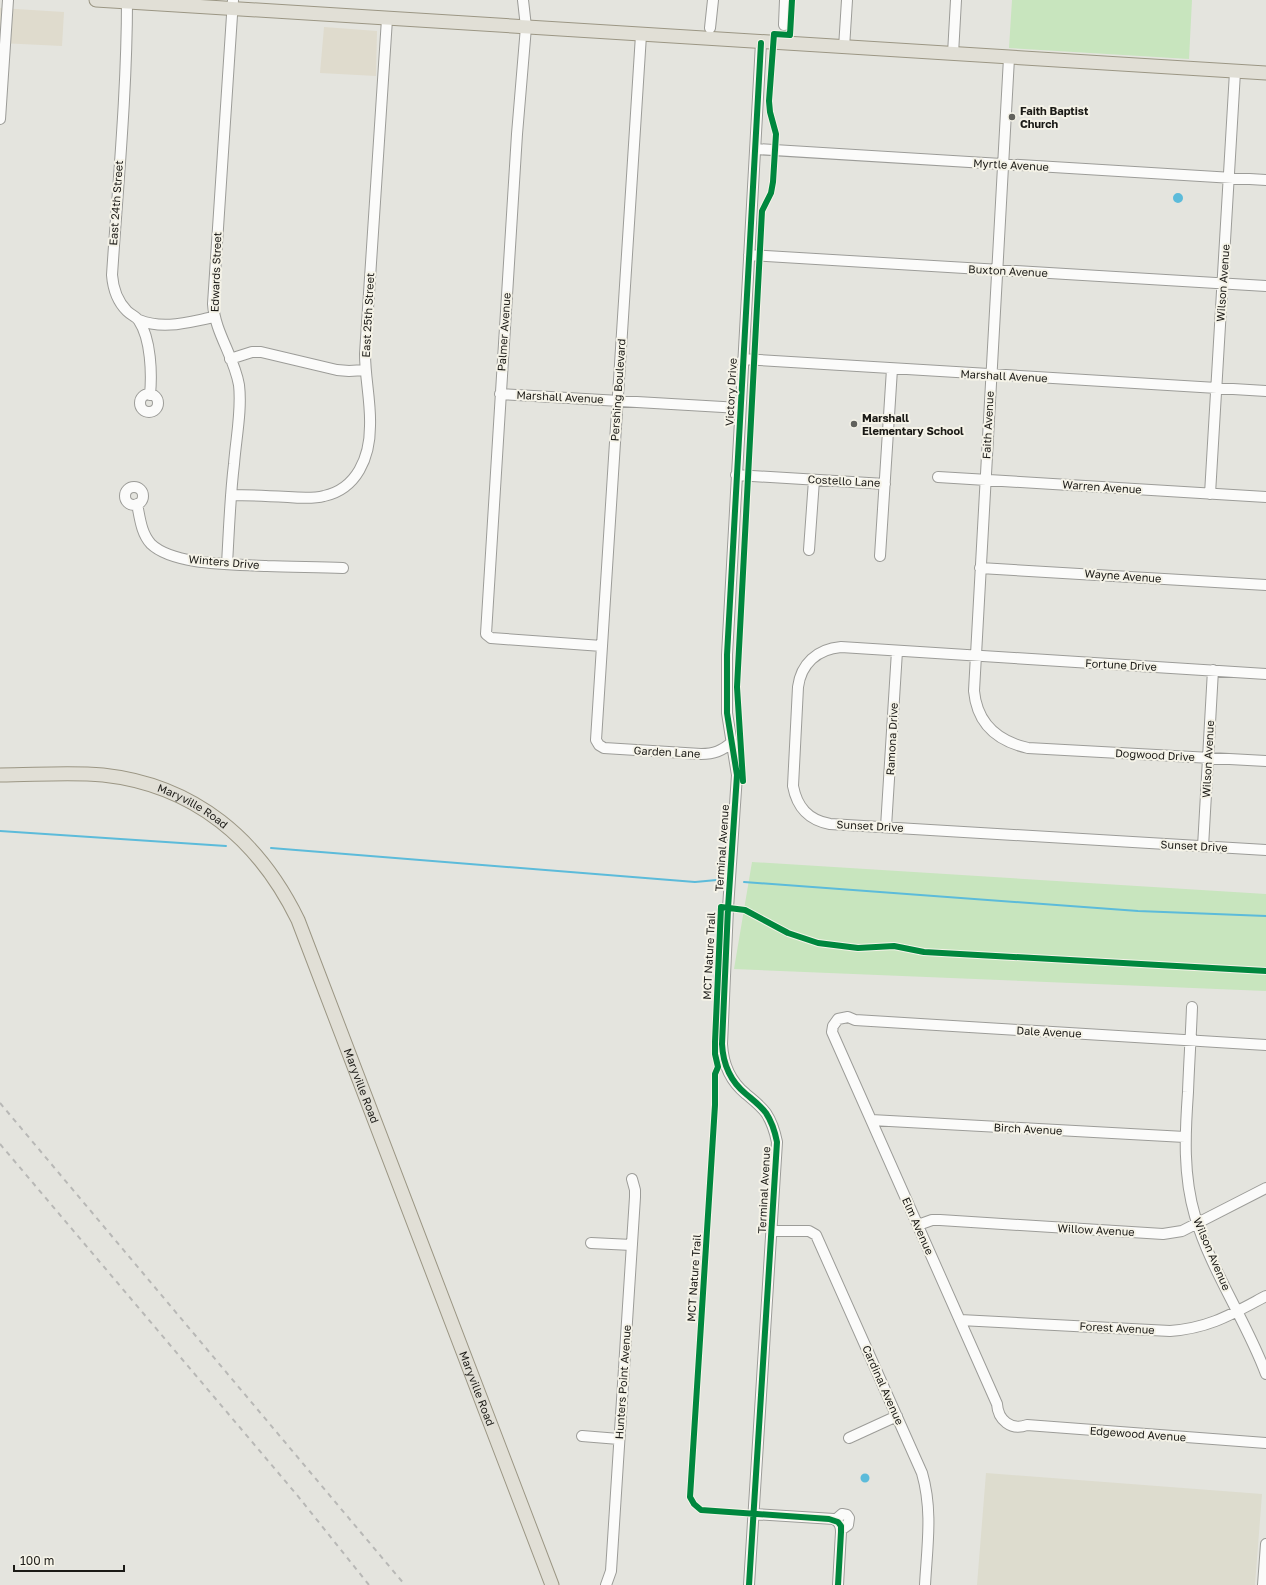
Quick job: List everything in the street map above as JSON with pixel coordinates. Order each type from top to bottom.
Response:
[{"type":"main road","points":[[96,0],[233,4],[387,19],[1266,73]]},
{"type":"main road","name":"Maryville Road","points":[[0,775],[85,774],[131,780],[162,789],[196,805],[234,831],[277,881],[298,920],[552,1585]]},
{"type":"street","points":[[0,119],[8,0]]},
{"type":"street","name":"Palmer Avenue","points":[[523,0],[526,27],[517,134],[486,634],[491,638],[602,646]]},
{"type":"street","points":[[710,28],[712,0]]},
{"type":"street","points":[[784,25],[785,0]]},
{"type":"street","points":[[844,48],[847,0]]},
{"type":"street","points":[[953,54],[956,0]]},
{"type":"street","name":"East 24th Street","points":[[127,1],[128,18],[112,275],[115,293],[128,312],[139,320]]},
{"type":"street","name":"Edwards Street","points":[[227,564],[230,495],[240,403],[236,371],[214,316],[213,304],[233,4]]},
{"type":"street","name":"East 25th Street","points":[[230,495],[313,498],[332,494],[349,484],[361,469],[369,440],[370,413],[365,370],[387,19]]},
{"type":"street","name":"Pershing Boulevard","points":[[599,745],[596,740],[641,35]]},
{"type":"street","name":"Victory Drive","points":[[732,742],[727,713],[726,676],[761,42]]},
{"type":"street","name":"Faith Avenue","points":[[1009,58],[974,691],[975,703],[984,720],[991,729],[1006,741],[1028,748],[1043,749]]},
{"type":"street","name":"Wilson Avenue","points":[[1210,494],[1222,284],[1230,178],[1235,72]]},
{"type":"street","name":"Myrtle Avenue","points":[[756,149],[1266,180]]},
{"type":"street","name":"Buxton Avenue","points":[[749,254],[1266,286]]},
{"type":"street","points":[[139,320],[148,324],[166,326],[214,316]]},
{"type":"street","points":[[139,320],[149,350],[151,365],[150,395]]},
{"type":"street","points":[[230,359],[252,352],[261,352],[337,370],[365,370]]},
{"type":"street","name":"Marshall Avenue","points":[[743,359],[1266,391]]},
{"type":"street","name":"Costello Lane","points":[[736,475],[885,484],[892,369]]},
{"type":"street","name":"Marshall Avenue","points":[[500,394],[740,408]]},
{"type":"street","name":"Warren Avenue","points":[[938,477],[1266,497]]},
{"type":"street","points":[[809,550],[814,480]]},
{"type":"street","points":[[880,556],[885,484]]},
{"type":"street","name":"Winters Drive","points":[[137,504],[144,532],[150,543],[166,554],[184,559],[227,564],[343,568]]},
{"type":"street","name":"Wayne Avenue","points":[[980,568],[1266,585]]},
{"type":"street","name":"Sunset Drive","points":[[976,656],[841,647],[823,651],[815,656],[804,668],[800,676],[798,687],[793,786],[799,804],[808,815],[824,823],[1266,850]]},
{"type":"street","name":"Ramona Drive","points":[[886,827],[897,651]]},
{"type":"street","name":"Fortune Drive","points":[[976,656],[1266,674]]},
{"type":"street","name":"Wilson Avenue","points":[[1203,847],[1213,670]]},
{"type":"street","name":"Garden Lane","points":[[599,745],[604,748],[709,754],[723,749],[732,742]]},
{"type":"street","name":"Terminal Avenue","points":[[732,742],[736,763],[736,788],[728,908],[723,1052],[731,1077],[744,1093],[760,1106],[766,1114],[774,1131],[777,1152],[749,1585]]},
{"type":"street","name":"Dogwood Drive","points":[[1043,749],[1266,761]]},
{"type":"street","name":"Wilson Avenue","points":[[1192,1007],[1186,1137],[1187,1175],[1190,1195],[1197,1223],[1208,1252],[1252,1340],[1266,1374]]},
{"type":"street","name":"Dale Avenue","points":[[835,1022],[842,1017],[848,1017],[855,1020],[1266,1045]]},
{"type":"street","name":"Elm Avenue","points":[[835,1022],[833,1026],[834,1036],[997,1404],[1000,1417],[1011,1426]]},
{"type":"street","name":"Birch Avenue","points":[[871,1120],[1186,1137]]},
{"type":"street","name":"Hunters Point Avenue","points":[[606,1585],[611,1571],[632,1245],[635,1190],[632,1179]]},
{"type":"street","name":"Willow Avenue","points":[[918,1225],[924,1222],[940,1220],[1163,1234],[1182,1231],[1266,1188]]},
{"type":"street","name":"Cardinal Avenue","points":[[772,1231],[809,1232],[816,1235],[922,1473],[929,1502],[925,1585]]},
{"type":"street","points":[[590,1243],[632,1245]]},
{"type":"street","name":"Forest Avenue","points":[[960,1320],[1170,1331],[1200,1327],[1216,1322],[1266,1296]]},
{"type":"street","points":[[849,1438],[896,1416]]},
{"type":"street","name":"Edgewood Avenue","points":[[1011,1426],[1017,1427],[1027,1425],[1266,1443]]},
{"type":"street","points":[[582,1436],[619,1439]]},
{"type":"street","points":[[754,1514],[836,1520],[841,1530],[838,1585]]},
{"type":"street","points":[[1263,1585],[1266,1544]]},
{"type":"shaded area","points":[[0,8],[64,12],[62,46],[0,43]]},
{"type":"shaded area","points":[[324,27],[377,31],[376,76],[320,73]]},
{"type":"shaded area","points":[[986,1473],[1262,1494],[1255,1585],[977,1585]]},
{"type":"green space","points":[[1012,0],[1192,0],[1189,59],[1009,48]]},
{"type":"green space","points":[[752,862],[1266,894],[1266,991],[734,969]]},
{"type":"water","points":[[1176,193],[1180,193],[1182,194],[1182,202],[1176,203],[1173,200],[1173,196]]},
{"type":"water","points":[[865,1473],[870,1478],[865,1483],[860,1478]]},
{"type":"waterway","points":[[0,831],[226,846]]},
{"type":"waterway","points":[[271,848],[695,882],[717,880]]},
{"type":"waterway","points":[[744,882],[1138,911],[1266,916]]},
{"type":"railway","points":[[0,1103],[405,1585]]},
{"type":"railway","points":[[0,1144],[297,1495],[369,1585]]},
{"type":"cycle path","points":[[743,781],[737,687],[762,211],[771,193],[773,182],[776,134],[770,112],[769,101],[774,34],[790,35],[792,0]]},
{"type":"cycle path","points":[[749,1585],[777,1142],[773,1127],[766,1113],[740,1089],[728,1072],[722,1044],[728,908],[737,775],[727,713],[727,655],[761,43]]},
{"type":"cycle path","name":"MCT Nature Trail","points":[[838,1585],[841,1532],[841,1526],[838,1522],[829,1519],[701,1510],[694,1504],[690,1497],[715,1105],[715,1074],[718,1067],[715,1054],[715,1042],[721,907],[745,910],[788,933],[818,943],[858,948],[894,946],[924,952],[1266,971]]},
{"type":"place","name":"Faith Baptist Church","points":[[1012,117]]},
{"type":"place","name":"Marshall Elementary School","points":[[854,424]]}]
